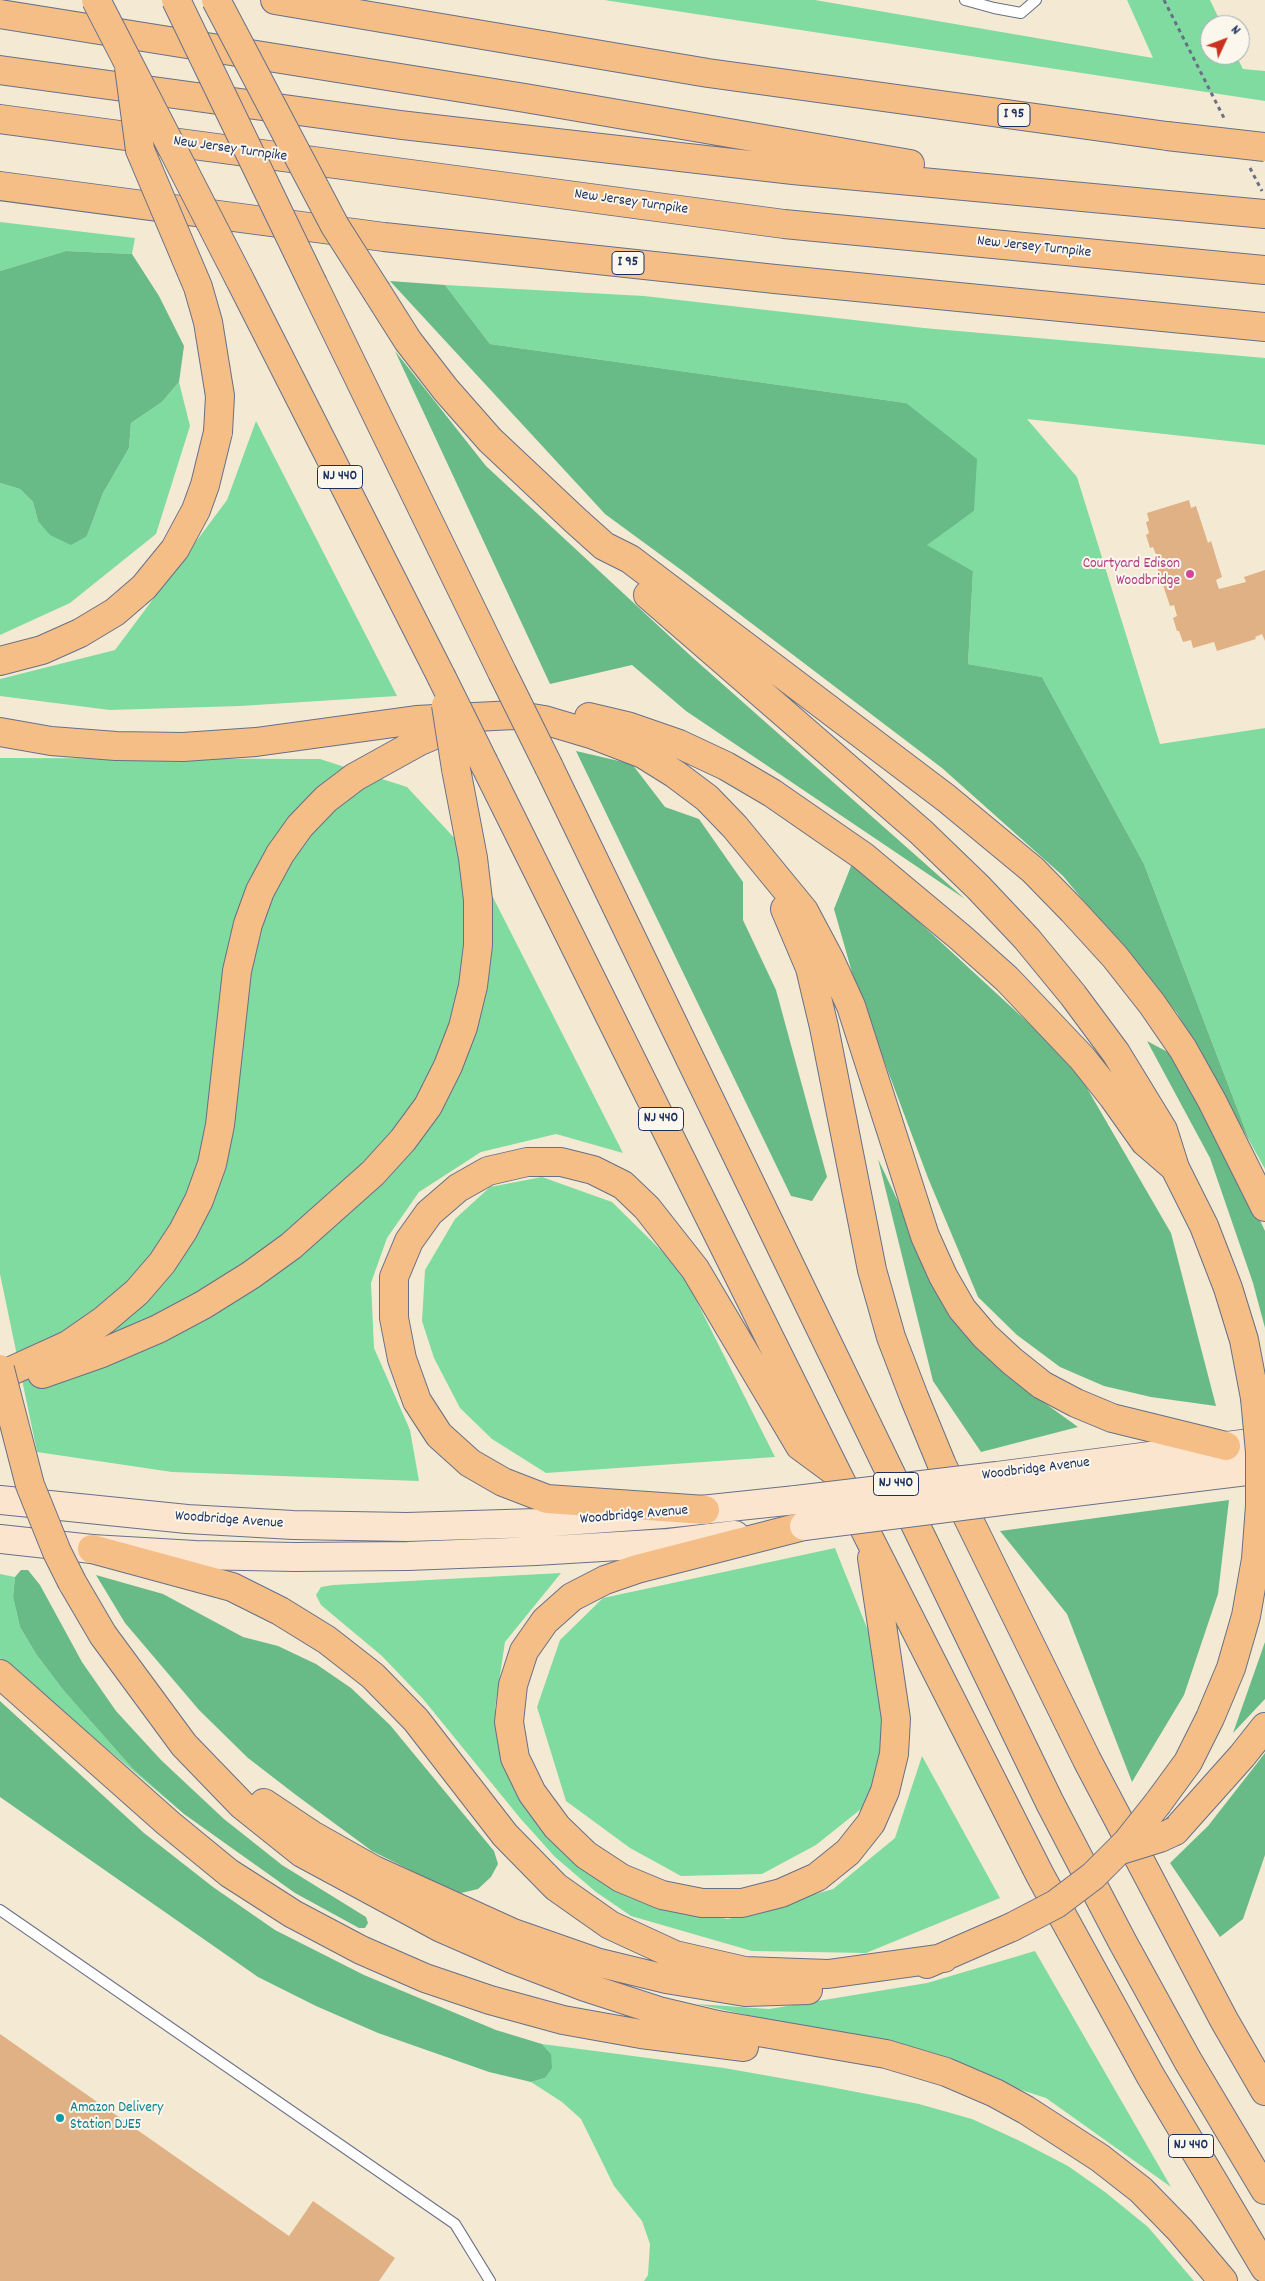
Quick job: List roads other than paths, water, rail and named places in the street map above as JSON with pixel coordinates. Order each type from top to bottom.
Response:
[{"type":"highway","points":[[0,661],[42,650],[80,633],[115,612],[144,587],[175,549],[196,510],[205,486],[218,432],[220,396],[208,322],[198,287],[140,150],[129,67],[96,0]]},
{"type":"highway","name":"NJ 440","points":[[176,0],[1050,1803],[1122,1941],[1188,2061],[1265,2190]]},
{"type":"highway","points":[[216,0],[335,226],[408,341],[446,390],[490,440],[604,546],[630,559],[946,798],[1033,870],[1115,957],[1162,1019],[1183,1050],[1212,1101],[1265,1207]]},
{"type":"highway","name":"I 95","points":[[275,0],[708,73],[1167,136],[1256,155]]},
{"type":"highway","points":[[0,14],[525,98],[839,153],[1204,209]]},
{"type":"highway","name":"NJ 440","points":[[129,67],[239,278],[441,676],[869,1538],[1040,1875],[1120,2022],[1219,2193],[1265,2268]]},
{"type":"highway","points":[[0,70],[401,125],[763,167],[1265,214]]},
{"type":"highway","name":"New Jersey Turnpike","points":[[0,119],[784,224],[1265,270]]},
{"type":"highway","name":"I 95","points":[[0,186],[393,238],[775,279],[1262,326]]},
{"type":"highway","points":[[134,1680],[207,1755],[254,1796],[312,1835],[374,1870],[513,1933],[596,1962],[666,1979],[745,1992],[826,1989],[881,1980],[944,1958],[1012,1927],[1056,1904],[1093,1876],[1118,1851],[1158,1804],[1188,1762],[1210,1718],[1231,1668],[1246,1616],[1256,1559],[1260,1506],[1260,1452],[1255,1398],[1244,1340],[1228,1288],[1204,1226],[1175,1168],[1162,1130],[1116,1053],[1028,939],[921,832],[618,569],[604,546]]},
{"type":"highway","points":[[0,1383],[51,1372],[158,1329],[203,1305],[251,1275],[291,1246],[373,1173],[404,1140],[428,1106],[448,1066],[463,1027],[473,986],[478,945],[478,900],[466,815],[456,769],[441,676]]},
{"type":"highway","points":[[0,732],[51,741],[116,746],[183,747],[256,742],[416,720],[514,714],[544,720],[617,742],[643,754],[675,774],[707,798],[735,827],[804,911],[830,960],[850,1006],[925,1236],[943,1276],[962,1309],[985,1336],[1012,1361],[1042,1385],[1076,1403],[1112,1418],[1226,1446]]},
{"type":"highway","points":[[544,720],[579,714],[626,726],[678,744],[726,766],[824,829],[911,894],[1007,979],[1082,1058],[1113,1096],[1145,1142],[1175,1168]]},
{"type":"highway","points":[[0,1376],[68,1345],[104,1320],[137,1292],[162,1262],[183,1231],[199,1200],[209,1173],[220,1124],[237,971],[248,924],[260,891],[280,854],[300,826],[326,799],[354,778],[446,729],[485,715]]},
{"type":"highway","points":[[758,857],[789,919],[810,968],[824,1027],[872,1270],[891,1337],[914,1397],[942,1465],[1087,1760],[1224,2020],[1265,2091]]},
{"type":"highway","points":[[705,1510],[548,1499],[503,1482],[470,1463],[439,1435],[417,1401],[402,1359],[394,1318],[394,1277],[408,1241],[429,1213],[458,1188],[488,1171],[527,1162],[561,1162],[593,1170],[623,1185],[647,1208],[695,1269],[800,1446],[838,1474]]},
{"type":"highway","points":[[0,1369],[30,1485],[57,1552],[103,1635],[134,1680],[184,1745],[242,1805],[302,1853],[441,1928],[512,1959],[576,1983],[658,2011],[718,2025],[886,2054],[946,2072],[995,2093],[1026,2110],[1100,2158],[1141,2190],[1180,2230],[1223,2281]]},
{"type":"highway","points":[[804,1526],[637,1569],[605,1580],[572,1597],[544,1621],[524,1651],[513,1684],[509,1722],[515,1758],[532,1793],[557,1827],[586,1855],[622,1878],[662,1895],[702,1903],[742,1903],[781,1893],[817,1877],[848,1852],[871,1824],[887,1782],[894,1754],[896,1719],[869,1538]]},
{"type":"highway","points":[[92,1550],[232,1587],[280,1611],[328,1640],[373,1676],[416,1720],[505,1835],[556,1887],[610,1925],[674,1954],[745,1971],[828,1974],[944,1958]]},
{"type":"highway","points":[[0,1674],[168,1823],[229,1873],[293,1914],[361,1950],[425,1978],[490,2000],[563,2020],[641,2034],[828,2058],[883,2068],[941,2081],[1026,2110]]},
{"type":"highway","points":[[1118,1851],[1160,1838],[1175,1831],[1242,1756],[1265,1727]]},
{"type":"main road","name":"Woodbridge Avenue","points":[[0,1500],[187,1519],[293,1525],[397,1527],[537,1523],[705,1510],[796,1500],[1265,1441]]},
{"type":"main road","name":"Woodbridge Avenue","points":[[0,1539],[92,1550],[195,1555],[408,1556],[536,1551],[669,1543],[1265,1469]]},
{"type":"lane","points":[[965,0],[1021,13],[1036,0]]},
{"type":"lane","points":[[0,1910],[455,2224],[490,2281]]},
{"type":"place","name":"Courtyard Edison Woodbridge","points":[[1190,574]]},
{"type":"place","name":"Amazon Delivery Station DJE5","points":[[60,2118]]}]
